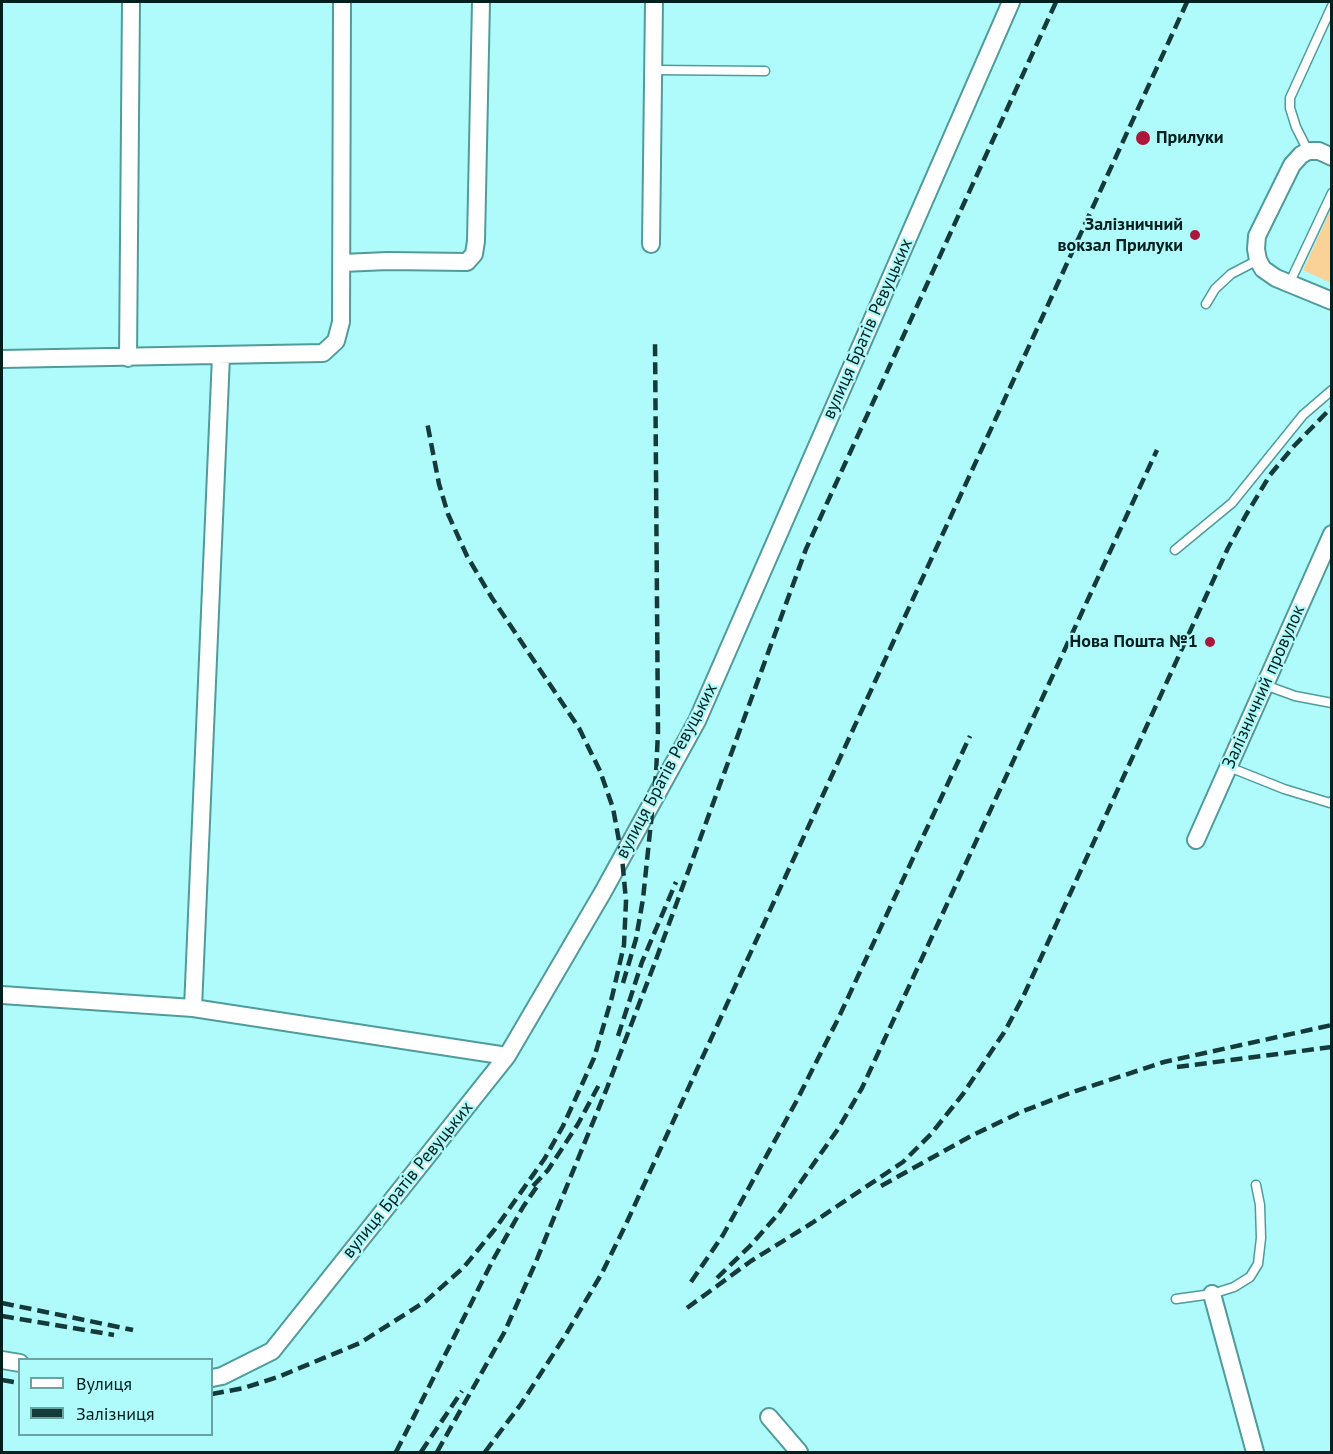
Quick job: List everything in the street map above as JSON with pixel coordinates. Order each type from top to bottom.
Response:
[{"type":"street","points":[[128,358],[131,2]]},
{"type":"street","points":[[2,359],[221,357],[323,353],[336,341],[341,322],[342,2]]},
{"type":"street","points":[[342,263],[466,262],[474,254],[481,2]]},
{"type":"street","points":[[651,244],[654,2]]},
{"type":"street","name":"вулиця Братів Ревуцьких","points":[[213,1378],[222,1376],[272,1351],[507,1056],[603,892],[697,721],[1011,2]]},
{"type":"street","points":[[1332,158],[1319,151],[1308,151],[1292,165],[1257,236],[1256,249],[1263,269],[1289,284],[1332,301]]},
{"type":"street","points":[[193,1008],[221,357]]},
{"type":"street","name":"Залізничний провулок","points":[[1196,840],[1332,534]]},
{"type":"street","points":[[2,995],[193,1008],[507,1056]]},
{"type":"street","points":[[1212,1294],[1255,1452]]},
{"type":"street","points":[[2,1360],[18,1363]]},
{"type":"street","points":[[770,1417],[799,1452]]},
{"type":"lane","points":[[1308,151],[1296,127],[1290,108],[1290,98],[1332,6]]},
{"type":"lane","points":[[654,70],[765,70]]},
{"type":"lane","points":[[1289,284],[1332,193]]},
{"type":"lane","points":[[1206,304],[1215,289],[1231,274],[1258,260]]},
{"type":"lane","points":[[1175,550],[1232,503],[1303,415],[1332,390]]},
{"type":"lane","points":[[1265,685],[1295,696],[1331,704]]},
{"type":"lane","points":[[1229,767],[1284,789],[1332,801]]},
{"type":"lane","points":[[1176,1299],[1212,1294],[1234,1287],[1250,1278],[1258,1264],[1261,1238],[1257,1185]]},
{"type":"shaded area","points":[[1331,209],[1331,283],[1303,270]]},
{"type":"railway","points":[[437,1452],[504,1333],[535,1264],[607,1088],[654,965],[806,549],[1056,2]]},
{"type":"railway","points":[[485,1452],[521,1404],[565,1336],[602,1273],[626,1224],[1187,2]]},
{"type":"railway","points":[[623,983],[636,939],[643,899],[656,774],[658,732],[655,341]]},
{"type":"railway","points":[[687,1308],[751,1261],[903,1162],[931,1134],[963,1094],[1005,1031],[1023,997],[1228,548],[1270,475],[1294,446],[1332,407]]},
{"type":"railway","points":[[213,1394],[244,1388],[278,1377],[360,1343],[426,1301],[464,1267],[495,1229],[545,1158],[563,1126],[594,1058],[624,945],[626,901],[622,857],[613,808],[600,771],[579,728],[492,598],[467,556],[448,514],[439,484],[427,422]]},
{"type":"railway","points":[[717,1278],[779,1213],[838,1129],[862,1088],[1157,450]]},
{"type":"railway","points":[[691,1282],[723,1235],[796,1102],[838,1019],[970,736]]},
{"type":"railway","points":[[618,1036],[642,962],[676,882]]},
{"type":"railway","points":[[881,1186],[971,1136],[1021,1112],[1070,1093],[1164,1062],[1332,1025]]},
{"type":"railway","points":[[1177,1067],[1332,1047]]},
{"type":"railway","points":[[533,1186],[548,1170],[578,1124],[601,1081]]},
{"type":"railway","points":[[396,1452],[494,1258],[540,1182]]},
{"type":"railway","points":[[2,1303],[133,1330]]},
{"type":"railway","points":[[2,1316],[114,1335]]},
{"type":"railway","points":[[2,1380],[18,1383]]},
{"type":"railway","points":[[421,1452],[462,1391]]},
{"type":"place","name":"Прилуки","points":[[1143,138]]},
{"type":"place","name":"Залізничний вокзал Прилуки","points":[[1195,235]]},
{"type":"place","name":"Нова Пошта №1","points":[[1210,642]]}]
